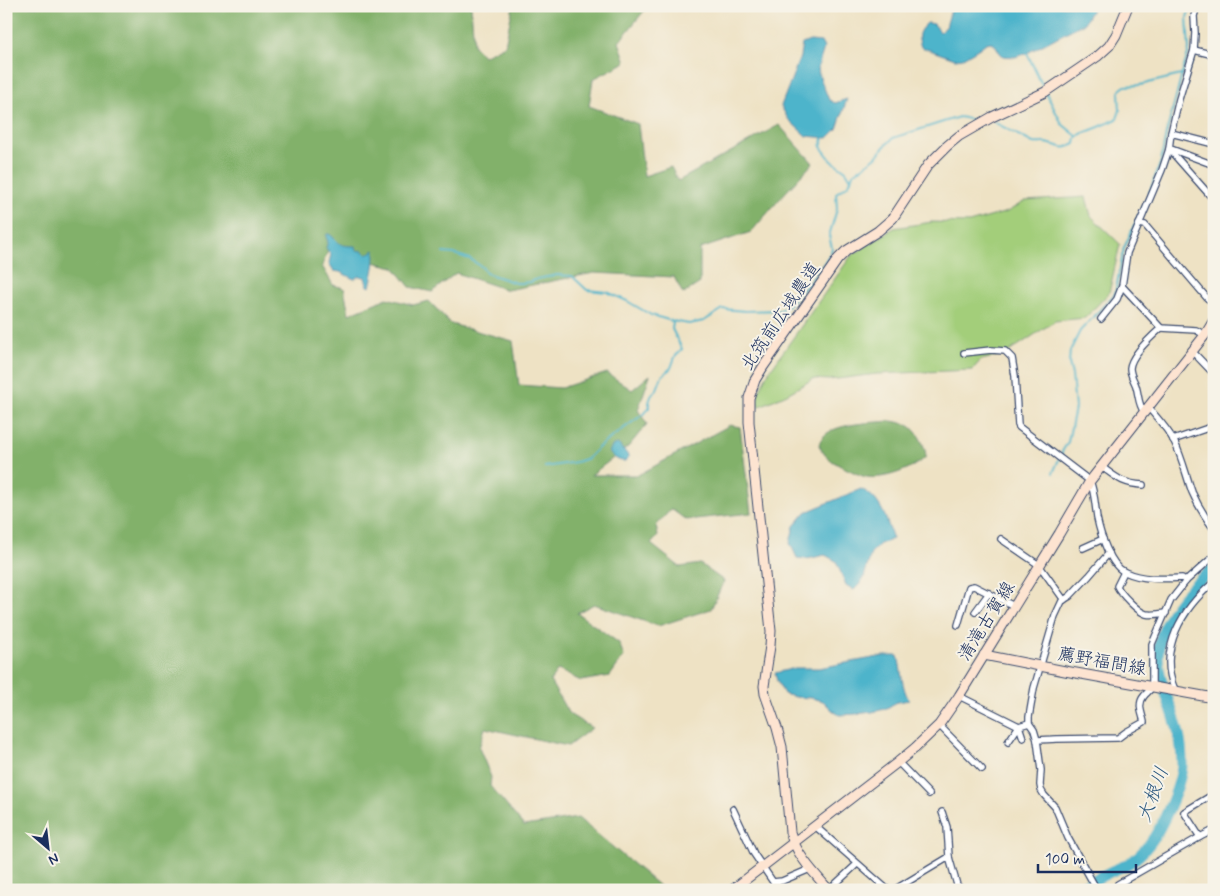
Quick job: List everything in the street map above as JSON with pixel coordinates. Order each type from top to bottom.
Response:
[{"type":"street","name":"北筑前広域農道","points":[[829,890],[810,869],[793,843],[790,832],[782,747],[765,694],[764,686],[770,646],[770,631],[748,414],[749,398],[755,380],[838,259],[846,251],[878,231],[893,218],[928,165],[940,152],[959,136],[1007,109],[1045,92],[1098,56],[1109,46],[1116,35],[1128,6]]},
{"type":"street","points":[[1101,319],[1118,299],[1127,253],[1169,149],[1171,133],[1194,50],[1194,16],[1197,6]]},
{"type":"street","points":[[1194,50],[1214,55]]},
{"type":"street","points":[[1171,133],[1214,144]]},
{"type":"street","points":[[1169,149],[1214,165]]},
{"type":"street","points":[[1169,149],[1214,200]]},
{"type":"street","points":[[1139,224],[1145,225],[1207,298],[1214,303]]},
{"type":"street","points":[[1122,286],[1161,328],[1196,330],[1205,335]]},
{"type":"street","name":"清滝古賀線","points":[[732,890],[898,762],[939,725],[959,696],[1090,481],[1205,335],[1214,320]]},
{"type":"street","points":[[1161,328],[1132,361],[1130,366],[1131,376],[1136,387],[1140,407],[1161,421],[1173,440],[1203,515],[1214,529]]},
{"type":"street","points":[[964,353],[992,350],[1005,351],[1012,358],[1016,376],[1019,427],[1090,481],[1094,490],[1097,518],[1103,539],[1114,562],[1124,572],[1152,579],[1182,578],[1186,581]]},
{"type":"street","points":[[1192,351],[1214,374]]},
{"type":"street","points":[[1173,440],[1208,428],[1214,424]]},
{"type":"street","points":[[1102,467],[1127,483],[1143,485]]},
{"type":"street","points":[[1001,539],[1039,565],[1064,600]]},
{"type":"street","points":[[1083,548],[1103,539]]},
{"type":"street","points":[[1096,890],[1068,838],[1055,808],[1041,790],[1041,770],[1037,740],[1034,730],[1029,723],[1029,717],[1034,688],[1054,616],[1064,600],[1090,576],[1109,553]]},
{"type":"street","points":[[1037,740],[1118,738],[1144,722],[1140,708],[1141,701],[1155,687],[1152,644],[1171,600],[1186,581],[1214,556]]},
{"type":"street","points":[[1124,572],[1117,586],[1120,593],[1146,614],[1166,613]]},
{"type":"street","points":[[1176,690],[1169,668],[1172,639],[1181,620],[1196,598],[1213,583]]},
{"type":"street","points":[[958,625],[969,587],[974,586],[1014,606]]},
{"type":"street","points":[[975,612],[989,593]]},
{"type":"street","name":"薦野福間線","points":[[984,655],[1214,698]]},
{"type":"street","points":[[959,696],[1019,726],[1023,738]]},
{"type":"street","points":[[1008,742],[1019,726],[1029,723]]},
{"type":"street","points":[[939,725],[982,769]]},
{"type":"street","points":[[898,762],[930,794]]},
{"type":"street","points":[[1200,837],[1184,812],[1214,794]]},
{"type":"street","points":[[733,809],[754,854],[773,882],[782,882],[810,869]]},
{"type":"street","points":[[942,812],[947,827],[949,857],[958,885],[962,890]]},
{"type":"street","points":[[815,826],[888,890]]},
{"type":"street","points":[[1118,884],[1214,830]]},
{"type":"street","points":[[894,890],[949,857]]},
{"type":"street","points":[[829,890],[858,864]]},
{"type":"green space","points":[[6,6],[471,6],[474,46],[483,56],[505,45],[513,6],[648,6],[619,42],[626,62],[593,79],[589,106],[638,124],[644,176],[671,167],[678,181],[779,125],[813,163],[751,232],[700,249],[700,283],[683,294],[674,277],[594,273],[507,290],[456,273],[432,292],[410,287],[394,267],[344,255],[329,248],[322,266],[333,285],[344,288],[349,314],[387,298],[413,305],[429,301],[451,324],[513,341],[519,385],[561,388],[607,373],[632,390],[650,375],[638,410],[647,424],[629,446],[591,475],[638,475],[730,425],[740,427],[751,513],[686,520],[671,509],[656,526],[658,536],[651,544],[680,567],[700,564],[724,581],[711,609],[658,626],[594,604],[577,613],[619,643],[624,656],[610,676],[581,681],[558,670],[550,681],[569,714],[592,728],[568,746],[485,728],[479,748],[491,777],[490,786],[524,826],[578,818],[664,890],[6,890]]},
{"type":"green space","points":[[1086,197],[1091,216],[1120,244],[1109,293],[1085,318],[1055,321],[1004,355],[981,360],[972,370],[877,374],[829,380],[813,379],[787,394],[758,407],[758,394],[766,376],[851,256],[894,228],[932,222],[969,223],[1007,212],[1025,201]]},
{"type":"green space","points":[[891,421],[911,427],[922,441],[926,453],[926,457],[914,466],[898,473],[882,477],[862,476],[833,462],[819,445],[822,437],[839,428],[861,423]]},
{"type":"water","points":[[952,6],[1094,6],[1084,23],[1029,52],[1015,57],[1003,56],[991,42],[986,43],[963,58],[955,59],[921,47],[919,39],[920,31],[927,23],[934,24],[940,32],[946,27]]},
{"type":"water","points":[[810,41],[821,42],[824,48],[818,67],[819,75],[829,100],[835,103],[847,99],[837,129],[828,138],[806,136],[788,119],[781,106],[800,57],[802,44]]},
{"type":"water","points":[[327,234],[341,244],[355,246],[356,250],[363,251],[367,255],[374,250],[375,263],[370,287],[367,285],[365,277],[359,276],[354,279],[334,271],[329,263],[331,254],[326,248]]},
{"type":"water","points":[[618,444],[628,455],[625,461],[616,459],[609,452],[613,445]]},
{"type":"water","points":[[861,489],[879,504],[893,539],[880,544],[871,553],[864,577],[854,590],[846,585],[836,561],[825,555],[807,559],[797,558],[790,543],[794,526],[806,512]]},
{"type":"water","points":[[884,656],[898,656],[903,684],[909,700],[897,702],[885,709],[872,712],[839,715],[823,701],[784,694],[775,673],[795,668],[819,668]]},
{"type":"waterway","points":[[1053,473],[1068,442],[1075,408],[1069,363],[1070,351],[1080,331],[1115,294],[1124,248],[1150,191],[1161,161],[1166,134],[1189,50],[1187,17],[1191,6]]},
{"type":"waterway","points":[[1027,53],[1044,89]]},
{"type":"waterway","points":[[994,122],[1033,143],[1046,143],[1067,147],[1075,144],[1076,138],[1081,134],[1117,119],[1120,110],[1119,93],[1125,86],[1140,85],[1181,75]]},
{"type":"waterway","points":[[1046,93],[1062,124],[1078,137]]},
{"type":"waterway","points":[[443,253],[470,259],[482,267],[486,273],[516,283],[530,282],[557,275],[572,276],[587,290],[607,292],[651,315],[689,324],[704,321],[723,309],[745,311],[781,310],[809,284],[831,252],[829,236],[837,209],[836,193],[847,186],[853,174],[876,157],[893,138],[959,117],[976,120]]},
{"type":"waterway","points":[[824,135],[821,147],[832,161],[846,171],[851,179]]},
{"type":"waterway","points":[[545,467],[588,458],[600,446],[646,412],[649,408],[652,394],[657,389],[662,376],[671,368],[675,357],[682,349],[672,329],[673,322]]},
{"type":"waterway","name":"大根川","points":[[1074,890],[1138,857],[1152,841],[1169,809],[1181,774],[1182,758],[1177,725],[1161,678],[1158,658],[1159,644],[1163,631],[1176,607],[1184,596],[1214,567]]}]
